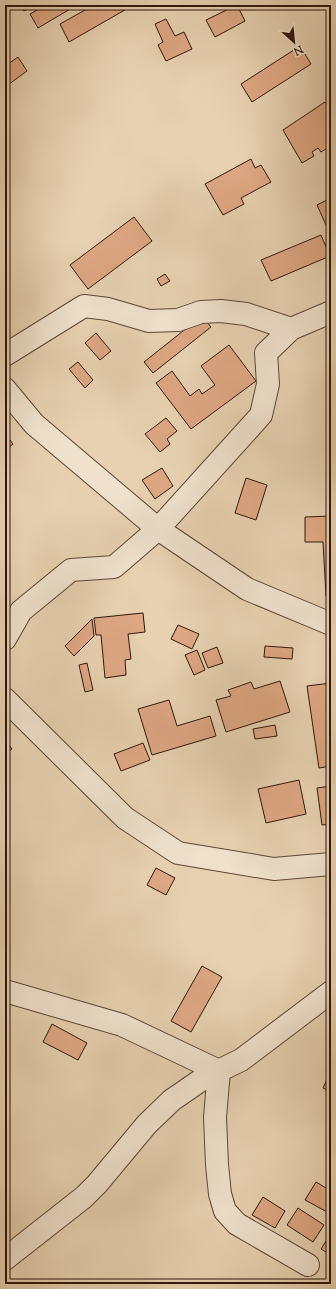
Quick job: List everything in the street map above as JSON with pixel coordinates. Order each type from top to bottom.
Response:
[{"type":"street","points":[[5,355],[84,306],[108,309],[149,322],[178,320],[201,312],[221,311],[246,314],[291,329]]},
{"type":"street","points":[[5,639],[21,611],[71,570],[114,567],[158,529],[261,415],[268,384],[266,353],[291,329],[331,312]]},
{"type":"street","points":[[5,389],[34,424],[158,529],[247,589],[331,624]]},
{"type":"street","points":[[5,699],[125,818],[178,853],[274,869],[331,864]]},
{"type":"street","points":[[5,991],[122,1025],[219,1071]]},
{"type":"street","points":[[5,1258],[84,1197],[97,1184],[147,1124],[172,1100],[204,1078],[241,1060],[331,992]]},
{"type":"street","points":[[219,1071],[215,1117],[217,1165],[220,1194],[225,1211],[237,1224],[308,1265]]},
{"type":"building","points":[[21,5],[34,5],[24,11]]},
{"type":"building","points":[[46,5],[77,5],[38,28],[30,14]]},
{"type":"building","points":[[94,5],[129,5],[130,7],[69,42],[60,24]]},
{"type":"building","points":[[237,5],[245,21],[215,37],[206,20]]},
{"type":"building","points":[[166,19],[175,36],[184,32],[192,49],[166,61],[158,45],[163,42],[155,24]]},
{"type":"building","points":[[300,46],[311,64],[252,102],[241,84]]},
{"type":"building","points":[[18,57],[27,71],[5,87],[5,66]]},
{"type":"building","points":[[325,102],[331,110],[331,146],[321,152],[318,148],[312,152],[314,156],[302,163],[283,130]]},
{"type":"building","points":[[251,159],[255,168],[261,165],[271,182],[241,198],[244,204],[223,215],[205,184]]},
{"type":"building","points":[[331,198],[331,236],[317,205]]},
{"type":"building","points":[[134,217],[152,241],[88,289],[70,265]]},
{"type":"building","points":[[321,235],[330,256],[271,281],[261,260]]},
{"type":"building","points":[[165,274],[170,281],[161,286],[157,279]]},
{"type":"building","points":[[202,316],[211,327],[153,373],[144,362]]},
{"type":"building","points":[[96,333],[111,351],[100,360],[85,343]]},
{"type":"building","points":[[229,345],[256,381],[191,429],[156,383],[172,371],[190,396],[199,389],[202,394],[215,385],[201,366]]},
{"type":"building","points":[[78,362],[93,380],[85,388],[69,369]]},
{"type":"building","points":[[166,418],[177,431],[167,439],[170,444],[160,452],[145,434]]},
{"type":"building","points":[[9,439],[13,444],[7,449],[5,442]]},
{"type":"building","points":[[162,468],[173,486],[155,499],[142,480]]},
{"type":"building","points":[[246,478],[267,485],[256,520],[235,513]]},
{"type":"building","points":[[331,516],[331,596],[326,596],[323,542],[305,542],[305,517]]},
{"type":"building","points":[[143,613],[145,632],[128,634],[131,659],[125,660],[126,675],[105,678],[101,635],[96,635],[94,618]]},
{"type":"building","points":[[92,619],[94,636],[74,656],[65,646]]},
{"type":"building","points":[[178,625],[199,634],[192,649],[171,639]]},
{"type":"building","points":[[265,646],[293,648],[292,659],[264,657]]},
{"type":"building","points":[[217,647],[223,663],[208,668],[202,653]]},
{"type":"building","points":[[197,650],[205,670],[194,675],[185,655]]},
{"type":"building","points":[[87,663],[93,690],[85,692],[79,665]]},
{"type":"building","points":[[280,681],[290,712],[226,732],[216,700],[231,696],[228,690],[251,682],[254,689]]},
{"type":"building","points":[[331,683],[331,702],[328,702],[331,724],[331,766],[319,768],[307,686]]},
{"type":"building","points":[[169,700],[177,726],[210,716],[216,736],[152,755],[138,709]]},
{"type":"building","points":[[275,725],[277,736],[255,739],[253,729]]},
{"type":"building","points":[[5,739],[12,749],[5,754]]},
{"type":"building","points":[[143,743],[150,760],[121,771],[114,754]]},
{"type":"building","points":[[299,780],[306,814],[266,823],[258,789]]},
{"type":"building","points":[[331,786],[331,824],[322,825],[317,788]]},
{"type":"building","points":[[156,868],[175,878],[166,895],[147,885]]},
{"type":"building","points":[[202,966],[222,977],[191,1032],[171,1021]]},
{"type":"building","points":[[52,1024],[87,1043],[78,1060],[43,1042]]},
{"type":"building","points":[[331,1073],[331,1092],[323,1088]]},
{"type":"building","points":[[316,1182],[331,1191],[331,1214],[305,1200]]},
{"type":"building","points":[[263,1197],[285,1211],[275,1228],[252,1215]]},
{"type":"building","points":[[298,1208],[324,1225],[313,1242],[287,1225]]},
{"type":"building","points":[[331,1233],[331,1255],[321,1249]]}]
